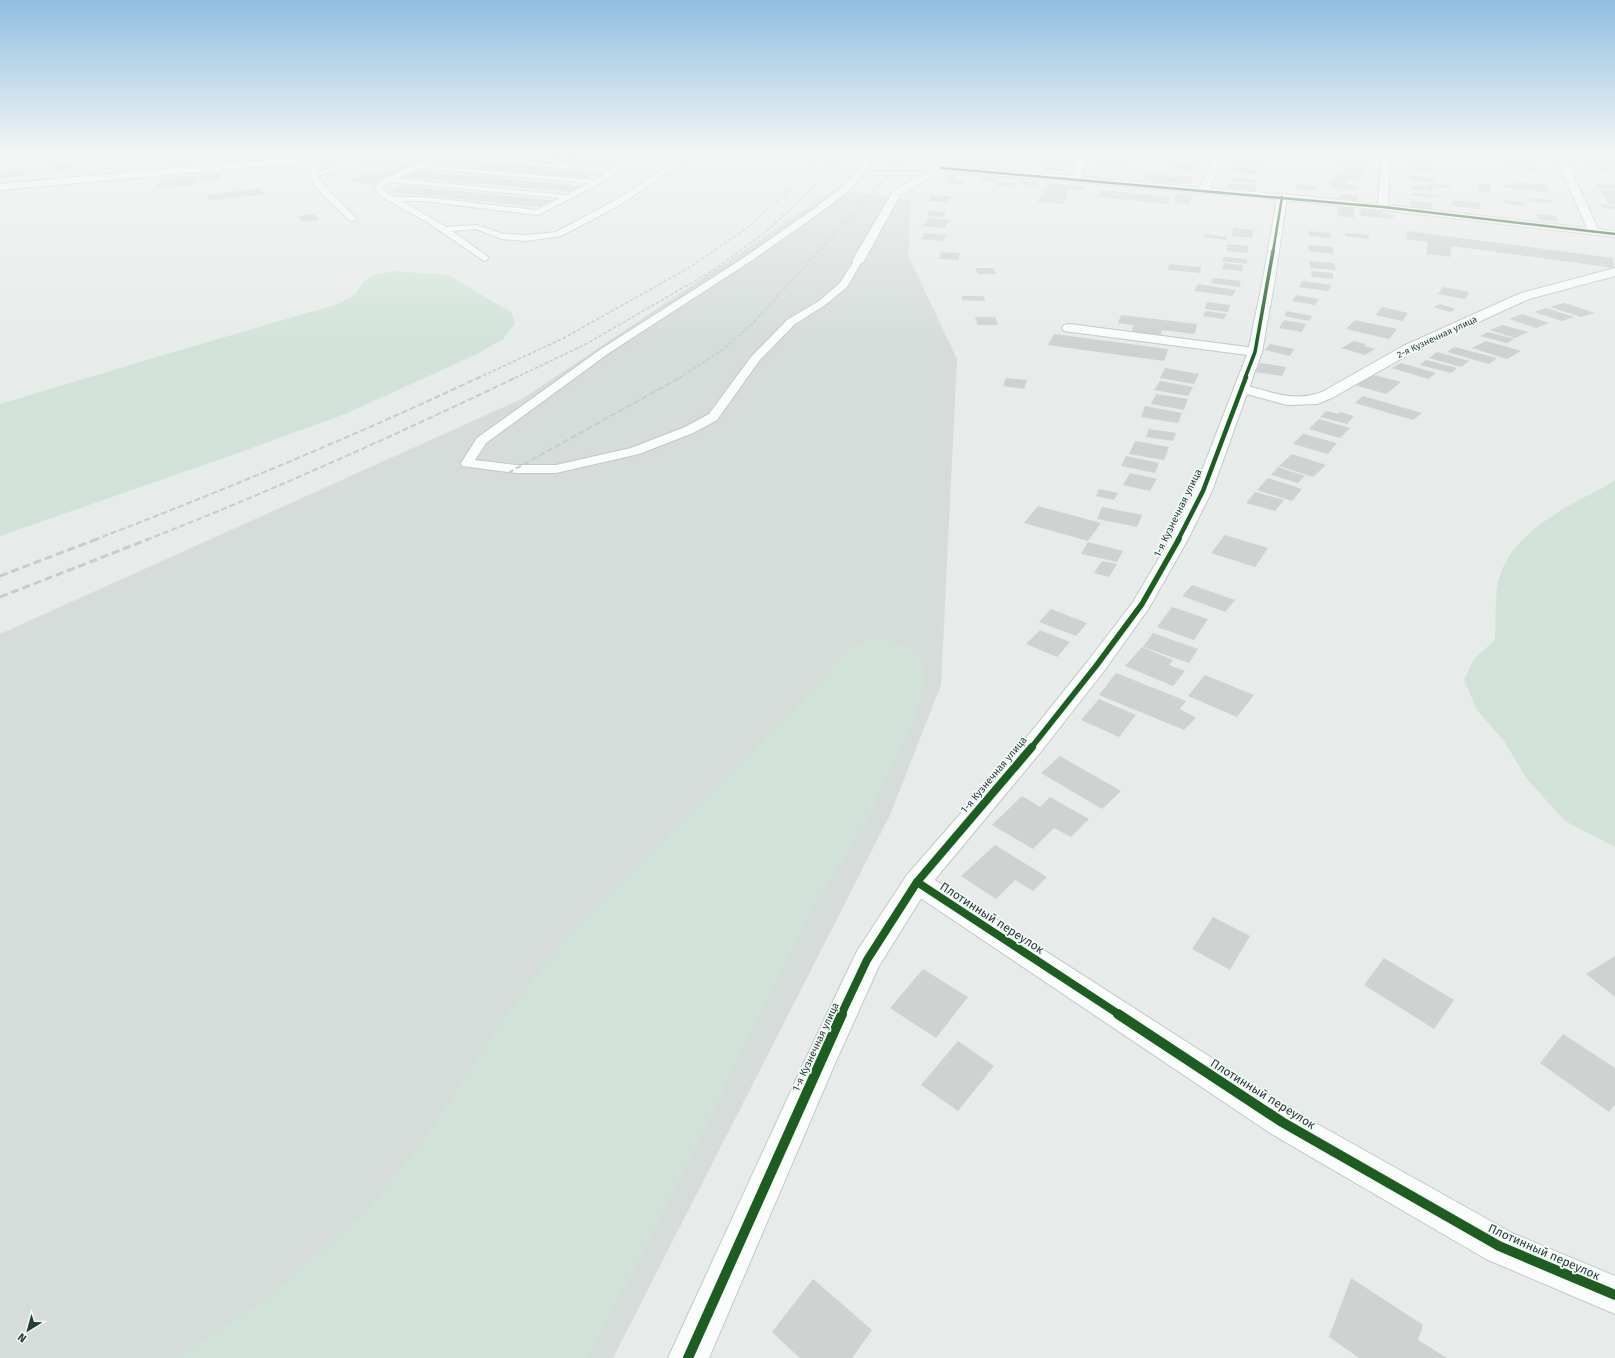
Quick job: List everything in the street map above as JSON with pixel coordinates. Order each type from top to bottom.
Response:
[{"type":"street","points":[[858,261],[883,216]]},
{"type":"street","name":"1-я Кузнечная улица","points":[[696,1353],[786,1137],[867,960],[916,882],[1031,748],[1096,666],[1142,604],[1178,541],[1203,491],[1254,352],[1269,279],[1279,216]]},
{"type":"street","points":[[1465,216],[1615,234]]},
{"type":"street","points":[[1587,216],[1594,231]]},
{"type":"street","name":"2-я Кузнечная улица","points":[[1240,388],[1287,401],[1312,401],[1327,395],[1408,349],[1525,296],[1615,272]]},
{"type":"street","points":[[1069,328],[1254,352]]},
{"type":"street","name":"Плотинный переулок","points":[[916,882],[1282,1122],[1499,1246],[1615,1295]]},
{"type":"lane","points":[[424,216],[484,258]]},
{"type":"lane","points":[[444,230],[465,227],[477,228],[502,236],[526,238],[558,234],[592,216]]},
{"type":"lane","points":[[809,216],[748,259],[605,351],[481,441],[467,463],[516,469],[556,469],[635,451],[689,430],[713,417],[755,359],[791,322],[822,303],[844,285],[858,261]]},
{"type":"shaded area","points":[[795,216],[910,216],[908,255],[957,359],[941,685],[890,815],[613,1358],[0,1358],[0,634],[524,398]]},
{"type":"green space","points":[[394,271],[448,275],[511,312],[515,323],[503,339],[477,354],[345,414],[244,451],[0,536],[0,404],[338,304],[356,294],[363,282],[376,274]]},
{"type":"green space","points":[[1615,480],[1615,847],[1565,821],[1527,779],[1504,741],[1477,710],[1464,680],[1474,659],[1495,640],[1497,588],[1507,559],[1516,547],[1538,526],[1564,508]]},
{"type":"green space","points":[[887,639],[907,647],[922,660],[926,675],[914,719],[865,824],[814,906],[657,1224],[588,1358],[177,1358],[269,1297],[368,1210],[426,1138],[488,1041],[535,976],[580,925],[744,763],[772,730],[800,703],[849,649],[866,640]]},
{"type":"building","points":[[298,216],[316,216],[319,220],[302,222]]},
{"type":"building","points":[[1340,216],[1354,216],[1354,218]]},
{"type":"building","points":[[1364,216],[1393,216],[1393,219]]},
{"type":"building","points":[[1538,216],[1557,216],[1559,222],[1539,220]]},
{"type":"building","points":[[929,218],[951,220],[944,228],[922,226]]},
{"type":"building","points":[[1233,228],[1253,230],[1252,238],[1232,236]]},
{"type":"building","points":[[1308,231],[1330,233],[1331,238],[1309,236]]},
{"type":"building","points":[[1408,231],[1613,258],[1614,268],[1452,246],[1450,257],[1426,254],[1428,242],[1406,239]]},
{"type":"building","points":[[925,233],[947,235],[943,241],[921,239]]},
{"type":"building","points":[[1345,233],[1369,235],[1369,239],[1345,236]]},
{"type":"building","points":[[1205,234],[1227,237],[1226,240],[1204,237]]},
{"type":"building","points":[[1227,244],[1249,246],[1247,253],[1227,251],[1227,248],[1234,248],[1226,247]]},
{"type":"building","points":[[1308,245],[1333,247],[1334,254],[1309,251]]},
{"type":"building","points":[[941,252],[960,253],[958,260],[939,259]]},
{"type":"building","points":[[1223,257],[1247,259],[1247,264],[1222,261]]},
{"type":"building","points":[[1309,261],[1334,263],[1336,270],[1311,268]]},
{"type":"building","points":[[1224,263],[1243,265],[1242,271],[1222,269]]},
{"type":"building","points":[[1169,264],[1201,267],[1200,273],[1168,270]]},
{"type":"building","points":[[975,268],[993,268],[997,274],[978,274]]},
{"type":"building","points":[[1311,271],[1333,273],[1333,279],[1312,277]]},
{"type":"building","points":[[1213,278],[1241,281],[1239,287],[1211,283]]},
{"type":"building","points":[[1302,281],[1331,285],[1328,291],[1299,287]]},
{"type":"building","points":[[1198,284],[1236,290],[1232,296],[1194,291]]},
{"type":"building","points":[[1443,287],[1469,292],[1465,299],[1438,294]]},
{"type":"building","points":[[1296,295],[1319,299],[1315,305],[1292,301]]},
{"type":"building","points":[[962,296],[984,296],[985,301],[962,300]]},
{"type":"building","points":[[1207,302],[1230,305],[1228,312],[1205,309]]},
{"type":"building","points":[[1564,303],[1595,313],[1581,317],[1550,307]]},
{"type":"building","points":[[1440,304],[1456,309],[1450,312],[1434,307]]},
{"type":"building","points":[[1382,307],[1408,313],[1402,321],[1376,315]]},
{"type":"building","points":[[1546,308],[1574,317],[1562,321],[1534,312]]},
{"type":"building","points":[[1206,311],[1227,314],[1224,319],[1203,316]]},
{"type":"building","points":[[1287,311],[1312,316],[1309,321],[1284,316]]},
{"type":"building","points":[[1522,314],[1549,323],[1536,328],[1509,319]]},
{"type":"building","points":[[1121,315],[1197,324],[1195,334],[1162,330],[1160,337],[1131,333],[1134,325],[1118,323]]},
{"type":"building","points":[[975,317],[995,317],[998,325],[978,325]]},
{"type":"building","points":[[1284,320],[1306,324],[1302,332],[1279,328]]},
{"type":"building","points":[[1355,320],[1397,329],[1389,339],[1346,329]]},
{"type":"building","points":[[1503,325],[1528,332],[1515,338],[1490,330]]},
{"type":"building","points":[[1488,332],[1514,339],[1507,343],[1480,336]]},
{"type":"building","points":[[1054,334],[1168,349],[1164,361],[1048,345]]},
{"type":"building","points":[[1354,341],[1375,349],[1365,355],[1341,348]]},
{"type":"building","points":[[1486,341],[1521,351],[1507,359],[1472,348]]},
{"type":"building","points":[[1270,344],[1294,349],[1290,356],[1265,350]]},
{"type":"building","points":[[1454,347],[1497,358],[1489,364],[1447,352]]},
{"type":"building","points":[[1437,352],[1469,361],[1461,367],[1429,358]]},
{"type":"building","points":[[1426,360],[1457,368],[1451,373],[1420,365]]},
{"type":"building","points":[[1260,363],[1286,367],[1282,376],[1256,372]]},
{"type":"building","points":[[1401,363],[1436,373],[1428,379],[1392,368]]},
{"type":"building","points":[[1165,368],[1199,374],[1194,384],[1160,378]]},
{"type":"building","points":[[1370,374],[1401,382],[1386,394],[1355,385]]},
{"type":"building","points":[[1006,378],[1027,380],[1024,389],[1003,386]]},
{"type":"building","points":[[1160,381],[1193,387],[1188,396],[1154,390]]},
{"type":"building","points":[[1156,394],[1188,399],[1184,410],[1151,404]]},
{"type":"building","points":[[1363,396],[1422,413],[1413,420],[1355,403]]},
{"type":"building","points":[[1145,406],[1182,413],[1178,423],[1141,417]]},
{"type":"building","points":[[1326,411],[1338,414],[1340,412],[1354,416],[1347,424],[1320,417]]},
{"type":"building","points":[[1319,419],[1350,428],[1340,438],[1309,429]]},
{"type":"building","points":[[1149,429],[1176,433],[1173,441],[1146,437]]},
{"type":"building","points":[[1303,434],[1337,443],[1328,454],[1293,444]]},
{"type":"building","points":[[1135,441],[1169,447],[1164,460],[1129,454]]},
{"type":"building","points":[[1292,454],[1326,465],[1313,477],[1279,466]]},
{"type":"building","points":[[1126,456],[1159,463],[1155,473],[1121,466]]},
{"type":"building","points":[[1278,467],[1305,476],[1298,483],[1271,475]]},
{"type":"building","points":[[1130,473],[1157,479],[1150,491],[1123,485]]},
{"type":"building","points":[[1268,478],[1302,489],[1292,501],[1257,490]]},
{"type":"building","points":[[1099,489],[1118,493],[1114,500],[1096,496]]},
{"type":"building","points":[[1255,492],[1284,500],[1275,511],[1246,503]]},
{"type":"building","points":[[1038,506],[1101,523],[1088,541],[1024,523]]},
{"type":"building","points":[[1102,507],[1142,515],[1137,527],[1097,519]]},
{"type":"building","points":[[1225,535],[1268,548],[1255,567],[1211,553]]},
{"type":"building","points":[[1088,542],[1123,551],[1117,562],[1081,554]]},
{"type":"building","points":[[1102,561],[1117,564],[1109,577],[1094,573]]},
{"type":"building","points":[[1192,585],[1235,600],[1225,612],[1182,596]]},
{"type":"building","points":[[1172,607],[1208,619],[1194,640],[1157,627]]},
{"type":"building","points":[[1051,609],[1087,623],[1076,636],[1039,622]]},
{"type":"building","points":[[1040,630],[1070,642],[1057,657],[1026,644]]},
{"type":"building","points":[[1153,633],[1198,649],[1189,663],[1143,647]]},
{"type":"building","points":[[1142,647],[1173,660],[1169,665],[1185,671],[1173,686],[1125,666]]},
{"type":"building","points":[[1116,673],[1186,701],[1180,709],[1196,718],[1184,730],[1099,695]]},
{"type":"building","points":[[1205,675],[1254,695],[1237,717],[1188,696]]},
{"type":"building","points":[[1099,699],[1136,715],[1119,737],[1081,720]]},
{"type":"building","points":[[1060,756],[1121,791],[1102,809],[1041,773]]},
{"type":"building","points":[[1022,796],[1040,807],[1050,797],[1089,819],[1071,837],[1054,828],[1033,849],[992,825]]},
{"type":"building","points":[[995,845],[1047,877],[1033,891],[1015,880],[996,899],[961,876]]},
{"type":"building","points":[[1213,917],[1250,936],[1230,970],[1192,949]]},
{"type":"building","points":[[1615,956],[1615,997],[1586,974]]},
{"type":"building","points":[[1384,958],[1454,1000],[1434,1029],[1364,985]]},
{"type":"building","points":[[923,969],[968,997],[936,1038],[890,1008]]},
{"type":"building","points":[[1563,1034],[1615,1068],[1615,1104],[1609,1112],[1540,1063]]},
{"type":"building","points":[[958,1041],[994,1066],[958,1111],[921,1085]]},
{"type":"building","points":[[1351,1278],[1423,1325],[1418,1340],[1447,1358],[1359,1358],[1329,1337]]},
{"type":"building","points":[[813,1279],[872,1330],[852,1358],[800,1358],[772,1332]]},
{"type":"railway","points":[[478,378],[564,338],[690,267],[747,228],[760,216]]},
{"type":"railway","points":[[515,378],[586,344],[712,271],[767,231],[782,216]]},
{"type":"railway","points":[[679,378],[721,351],[753,323],[851,216]]},
{"type":"railway","points":[[94,540],[289,462],[480,377]]},
{"type":"railway","points":[[146,540],[333,462],[517,377]]},
{"type":"railway","points":[[508,473],[681,377]]},
{"type":"railway","points":[[0,576],[97,539]]},
{"type":"railway","points":[[0,597],[149,539]]},
{"type":"cycle path","points":[[688,1358],[696,1343],[817,1068],[867,960],[917,882],[1031,748],[1096,666],[1142,604],[1178,541],[1203,491],[1255,352],[1279,216]]},
{"type":"cycle path","points":[[1464,216],[1615,234]]},
{"type":"cycle path","points":[[917,882],[1282,1122],[1499,1246],[1615,1295]]}]
